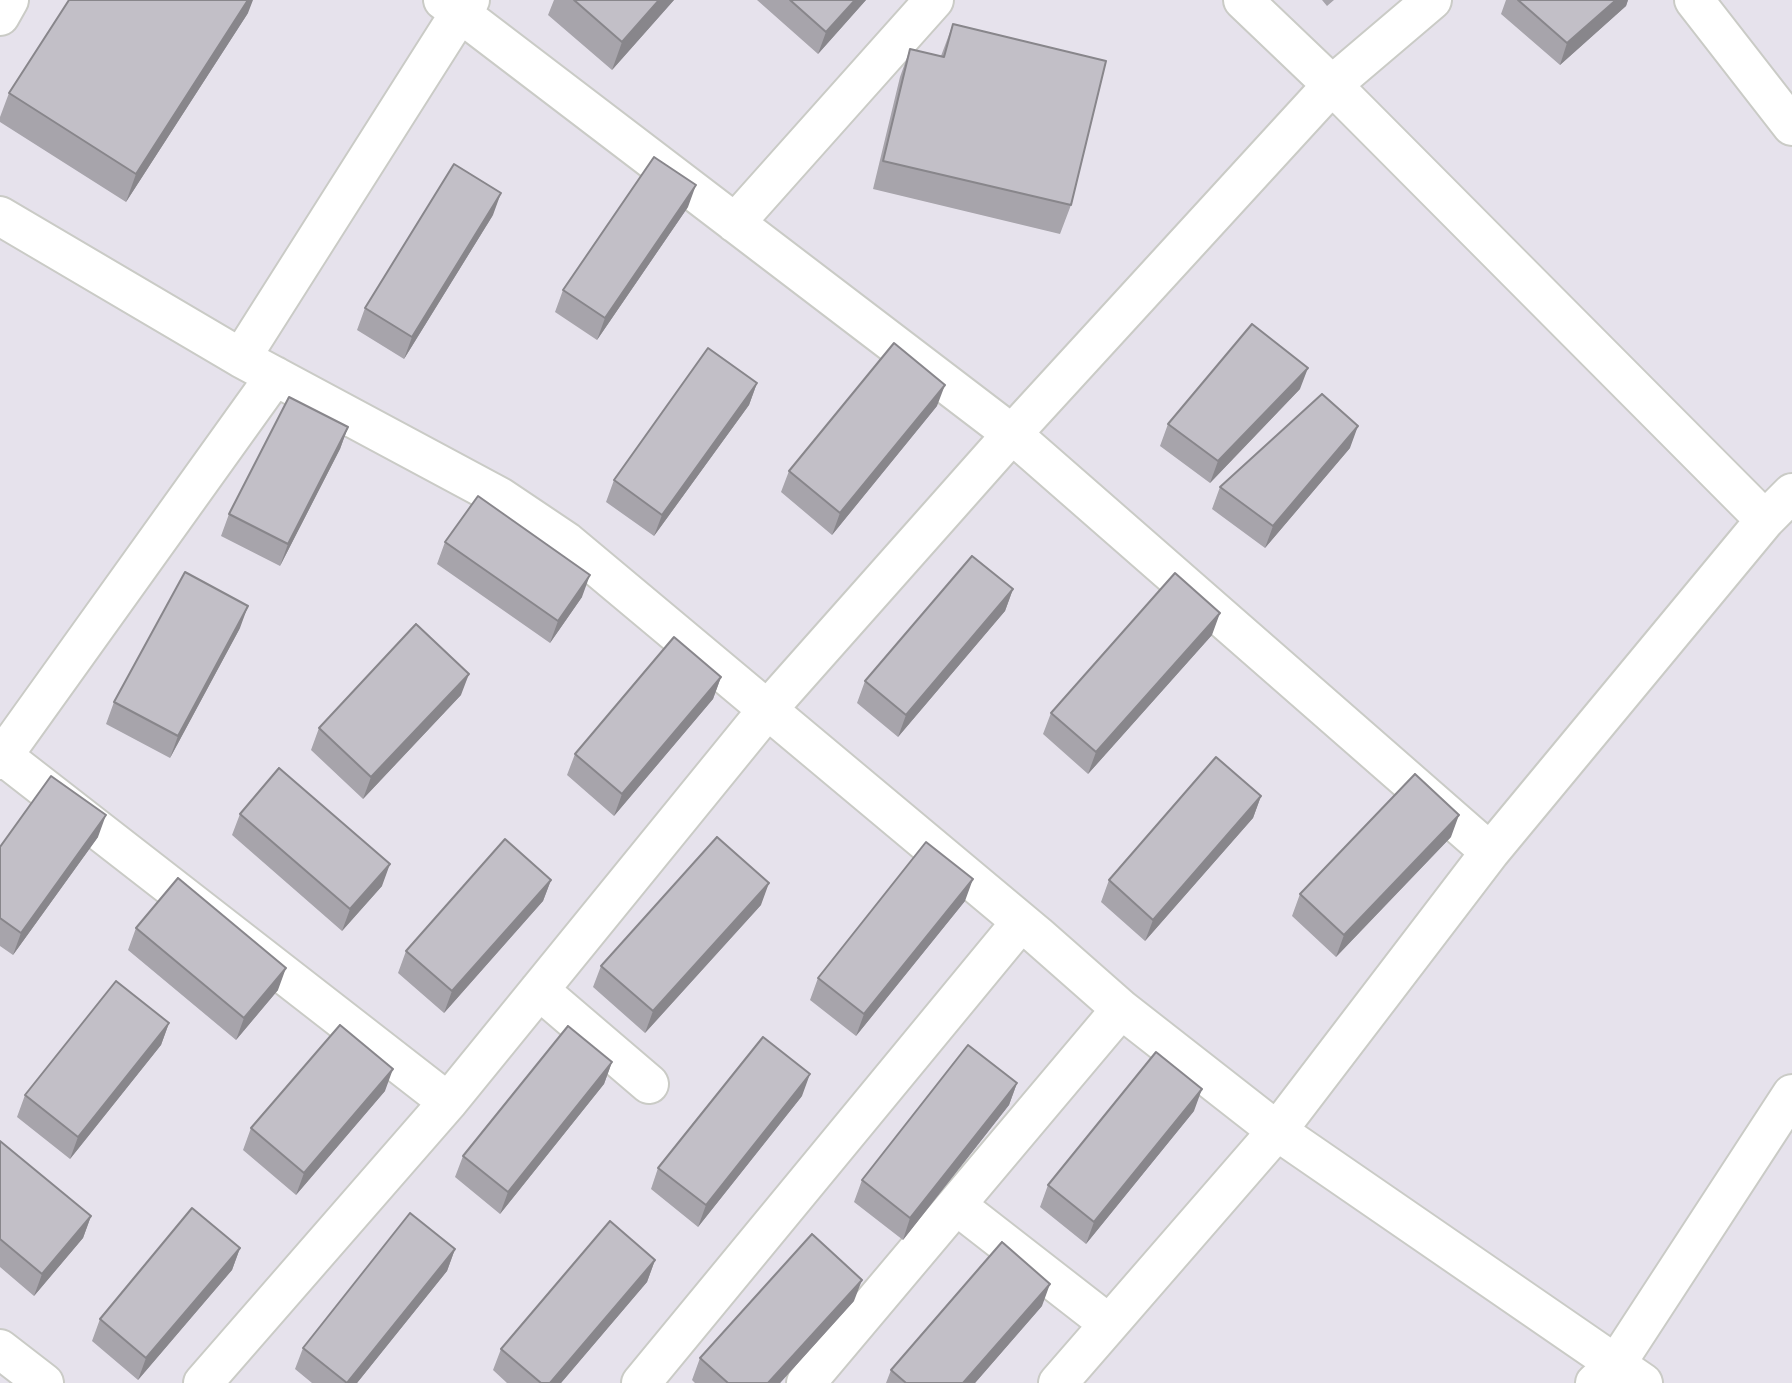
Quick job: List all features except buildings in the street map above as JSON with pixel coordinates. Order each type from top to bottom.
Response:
[{"type":"street","points":[[0,16],[9,0]]},
{"type":"street","points":[[735,223],[934,0]]},
{"type":"street","points":[[1243,0],[1332,85],[1765,520]]},
{"type":"street","points":[[203,1383],[448,1102],[767,710],[1012,433],[1332,85],[1432,0]]},
{"type":"street","points":[[1694,0],[1792,126]]},
{"type":"street","points":[[241,358],[458,4],[735,223],[1012,433],[1490,852]]},
{"type":"street","points":[[2,223],[241,358],[500,497],[567,542],[1121,1009],[1277,1131],[1618,1377],[1792,1094]]},
{"type":"street","points":[[275,376],[1,758],[448,1102]]},
{"type":"street","points":[[1058,1383],[1277,1131],[1490,852],[1765,520],[1792,493]]},
{"type":"street","points":[[641,1383],[1021,922]]},
{"type":"street","points":[[539,990],[649,1084]]},
{"type":"street","points":[[806,1383],[1121,1009]]},
{"type":"street","points":[[956,1205],[1109,1324]]},
{"type":"street","points":[[0,1349],[44,1383]]}]
